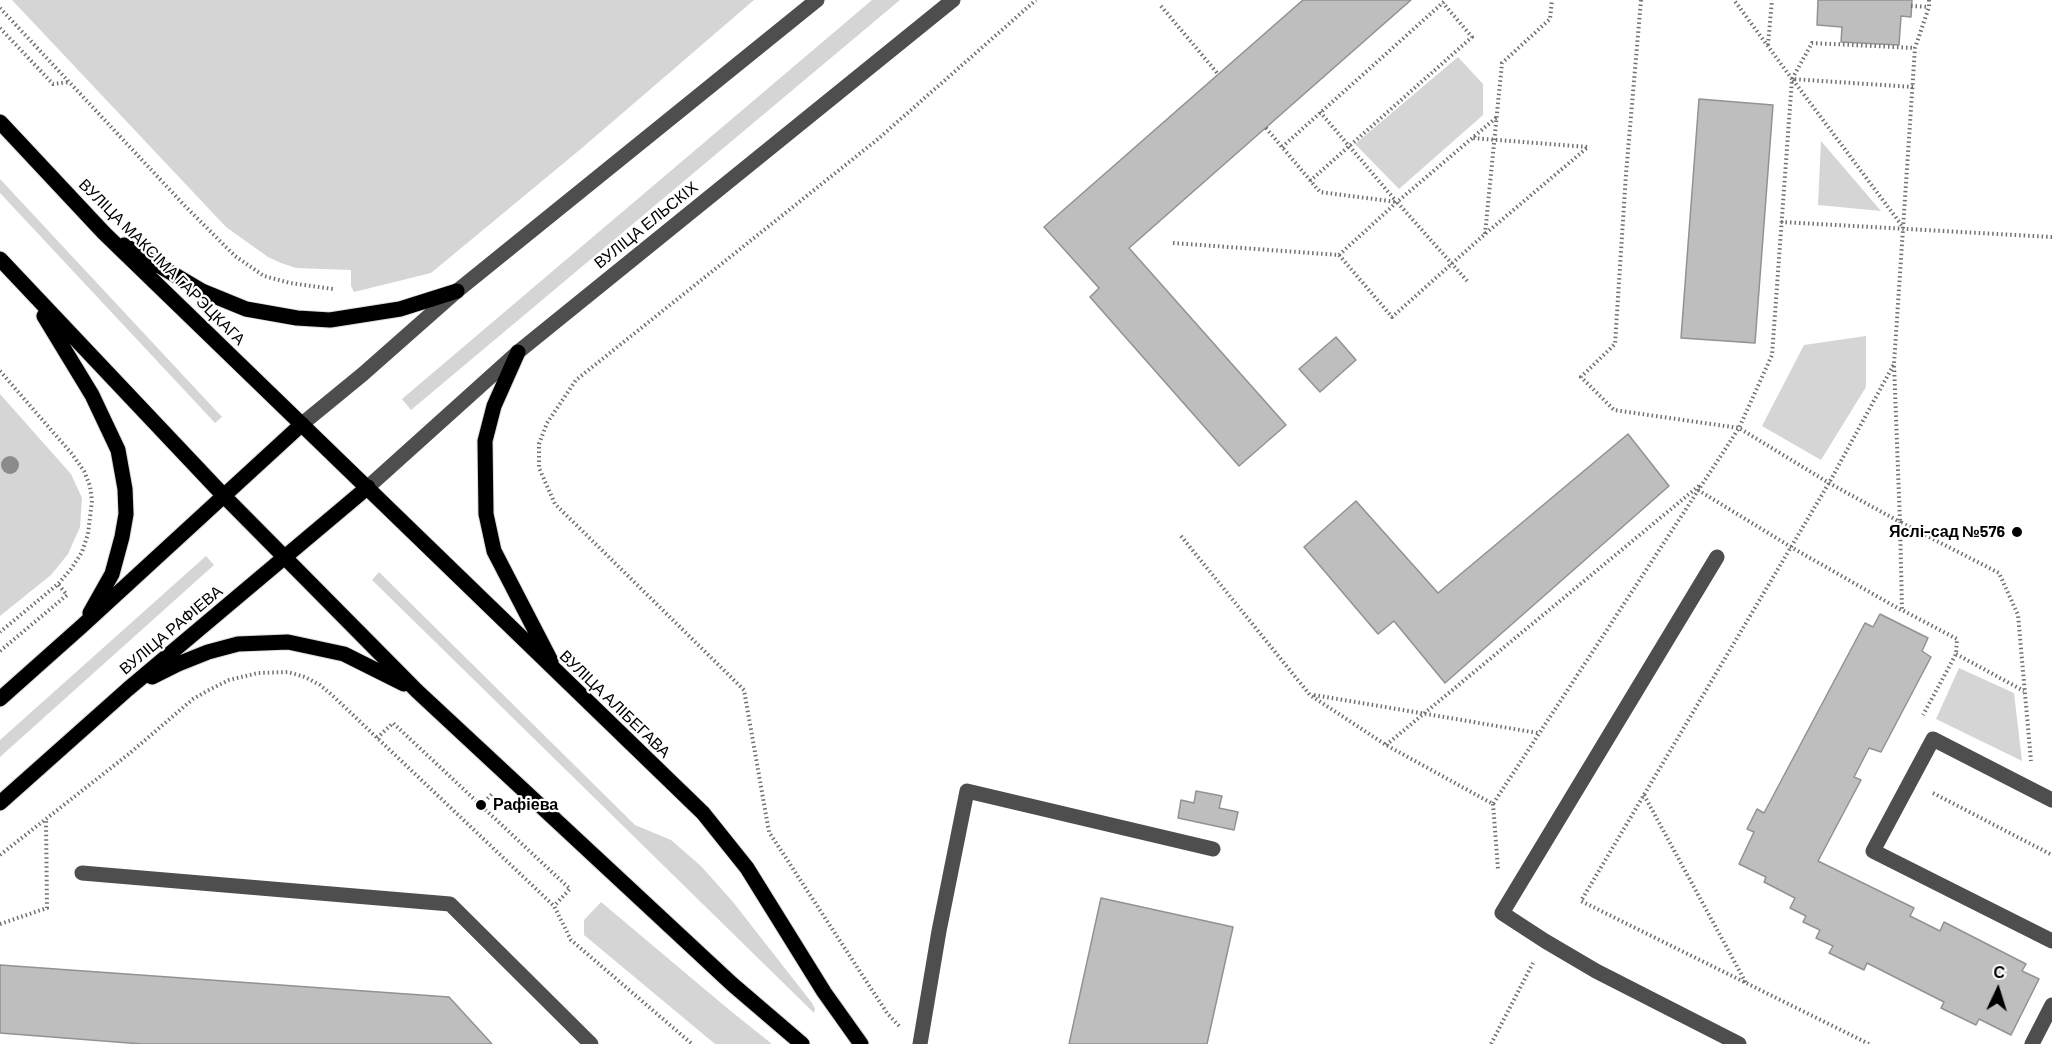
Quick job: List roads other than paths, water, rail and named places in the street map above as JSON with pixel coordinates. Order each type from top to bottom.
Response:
[{"type":"main road","name":"ВУЛІЦА МАКСІМА ГАРЭЦКАГА","points":[[0,122],[104,233],[302,424]]},
{"type":"main road","points":[[104,233],[202,291],[246,309],[297,318],[330,320],[400,309],[457,291]]},
{"type":"main road","points":[[0,259],[224,495],[417,691],[732,984],[802,1044]]},
{"type":"main road","points":[[31,293],[92,395],[118,450],[124,489],[124,526],[112,574],[82,626]]},
{"type":"main road","points":[[518,352],[494,406],[485,441],[486,514],[494,551],[558,674]]},
{"type":"main road","points":[[0,699],[302,424]]},
{"type":"main road","name":"ВУЛІЦА АЛІБЕГАВА","points":[[302,424],[703,813],[747,868],[824,992],[861,1044]]},
{"type":"main road","name":"ВУЛІЦА РАФІЕВА","points":[[0,803],[128,689],[368,487]]},
{"type":"main road","points":[[128,689],[208,652],[238,644],[288,642],[344,654],[417,691]]},
{"type":"street","points":[[302,424],[457,291],[817,0]]},
{"type":"street","name":"ВУЛІЦА ЕЛЬСКІХ","points":[[368,487],[518,352],[953,0]]},
{"type":"street","points":[[1717,557],[1502,913],[1596,971],[1739,1044]]},
{"type":"street","points":[[2052,800],[1933,740],[1873,851],[2052,941]]},
{"type":"street","points":[[920,1044],[939,931],[968,791],[1213,849]]},
{"type":"street","points":[[82,873],[450,904],[591,1044]]},
{"type":"street","points":[[2032,1044],[2052,1005]]},
{"type":"place","name":"Яслі-сад №576","points":[[2017,532]]},
{"type":"place","name":"Рафіева","points":[[481,805]]}]
